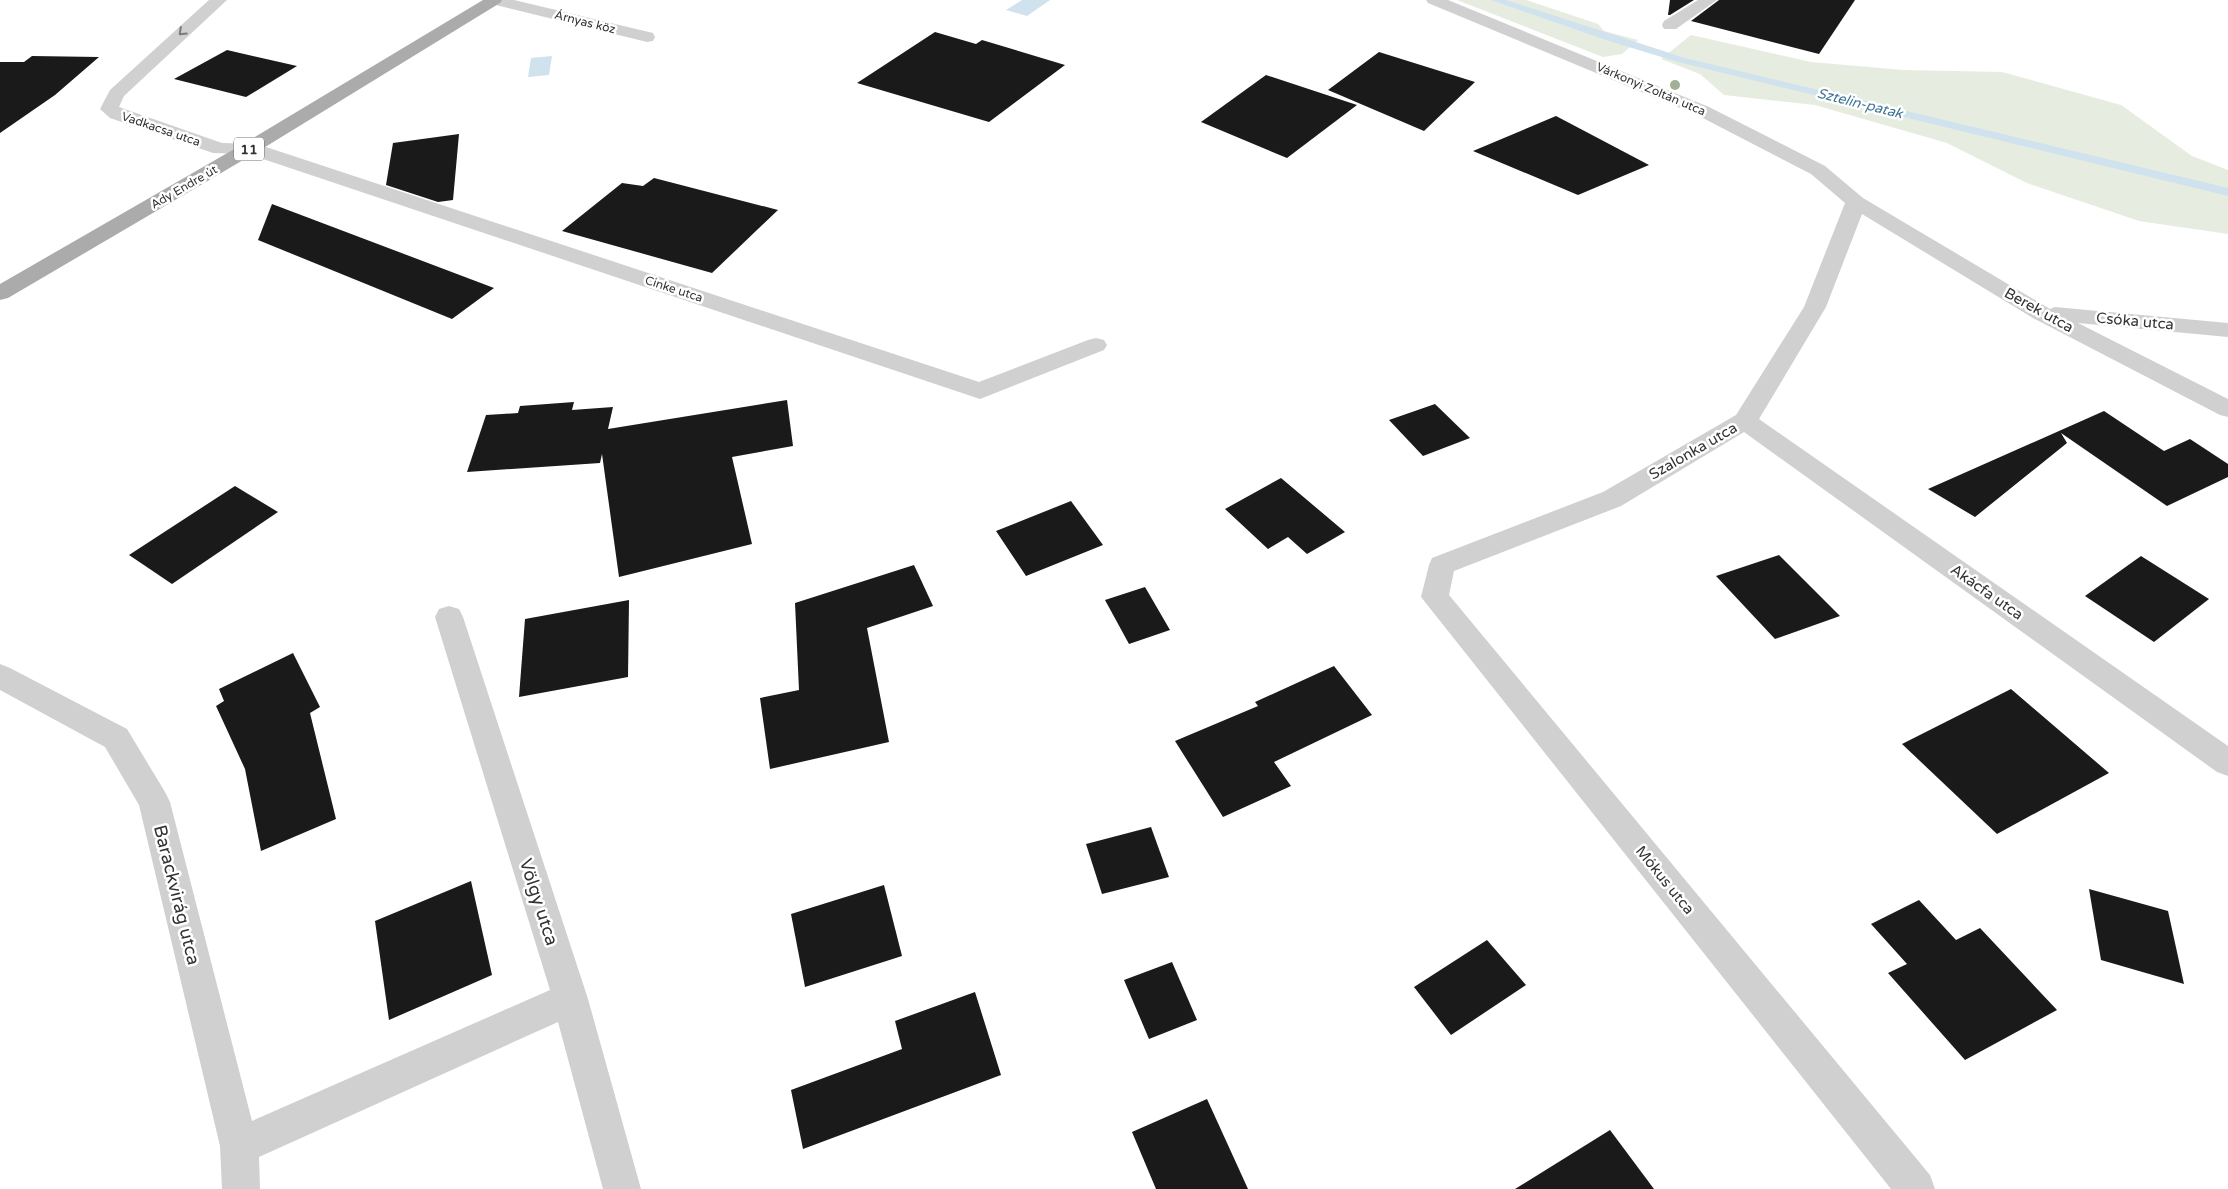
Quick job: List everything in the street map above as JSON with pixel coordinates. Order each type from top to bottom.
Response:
[{"type":"main road","name":"Ady Endre út","points":[[0,293],[250,148],[494,0]]},
{"type":"street","name":"Vadkacsa utca","points":[[218,0],[116,94],[108,109],[117,114],[220,149],[250,148]]},
{"type":"street","name":"Árnyas köz","points":[[494,0],[647,37]]},
{"type":"street","name":"Várkonyi Zoltán utca","points":[[1434,0],[1703,111],[1818,170],[1856,202]]},
{"type":"street","points":[[1670,25],[1708,0]]},
{"type":"street","name":"Cinke utca","points":[[250,148],[980,391],[1096,345]]},
{"type":"street","name":"Berek utca","points":[[1856,202],[2042,313],[2228,409]]},
{"type":"street","name":"Szalonka utca","points":[[1442,565],[1612,499],[1745,421],[1814,307],[1856,202]]},
{"type":"street","name":"Csóka utca","points":[[2042,313],[2228,330]]},
{"type":"street","name":"Akácfa utca","points":[[1745,421],[2228,763]]},
{"type":"street","name":"Mókus utca","points":[[1442,565],[1435,597],[1916,1189]]},
{"type":"street","name":"Völgy utca","points":[[449,617],[570,999],[622,1189]]},
{"type":"street","name":"Barackvirág utca","points":[[0,676],[116,738],[154,802],[239,1146],[241,1189]]},
{"type":"street","points":[[239,1146],[570,999]]},
{"type":"shaded area","points":[[1457,0],[1526,0],[1598,24],[1604,31],[1638,40],[1622,54],[1603,57]]},
{"type":"shaded area","points":[[1691,35],[1811,62],[1903,70],[2002,72],[2121,105],[2192,156],[2228,170],[2228,234],[2139,221],[2027,183],[1947,143],[1815,105],[1724,95],[1700,74],[1661,59]]},
{"type":"water","points":[[1022,0],[1050,0],[1027,16],[1006,10]]},
{"type":"water","points":[[552,56],[549,75],[528,77],[531,58]]},
{"type":"building","points":[[1670,0],[1694,0],[1668,15]]},
{"type":"building","points":[[1719,0],[1855,0],[1819,54],[1691,21]]},
{"type":"building","points":[[935,32],[976,44],[982,40],[1065,65],[989,122],[857,83]]},
{"type":"building","points":[[227,50],[297,66],[246,97],[174,79]]},
{"type":"building","points":[[1379,52],[1475,82],[1424,131],[1328,90]]},
{"type":"building","points":[[32,56],[99,57],[55,95],[0,133],[0,62],[24,62]]},
{"type":"building","points":[[1266,75],[1357,105],[1287,158],[1201,122]]},
{"type":"building","points":[[1556,116],[1649,165],[1578,195],[1473,151]]},
{"type":"building","points":[[459,134],[453,200],[438,202],[386,185],[393,143]]},
{"type":"building","points":[[654,178],[778,210],[712,273],[562,231],[622,183],[643,186]]},
{"type":"building","points":[[272,204],[494,288],[452,319],[258,240]]},
{"type":"building","points":[[787,400],[793,446],[732,457],[752,544],[619,577],[602,454],[600,463],[467,472],[486,415],[518,413],[520,406],[574,402],[572,410],[613,407],[608,429]]},
{"type":"building","points":[[1435,404],[1470,438],[1423,456],[1389,420]]},
{"type":"building","points":[[2104,411],[2164,451],[2190,439],[2228,464],[2228,477],[2167,506],[2061,433],[2067,443],[1975,517],[1928,489]]},
{"type":"building","points":[[1281,478],[1345,532],[1307,554],[1288,537],[1268,549],[1225,509]]},
{"type":"building","points":[[235,486],[278,512],[172,584],[129,555]]},
{"type":"building","points":[[1071,501],[1103,545],[1026,576],[996,531]]},
{"type":"building","points":[[1779,555],[1840,616],[1775,639],[1716,576]]},
{"type":"building","points":[[2141,556],[2209,599],[2154,642],[2085,596]]},
{"type":"building","points":[[914,565],[933,606],[867,628],[889,742],[770,769],[760,698],[799,690],[795,603]]},
{"type":"building","points":[[1145,587],[1170,630],[1129,644],[1105,600]]},
{"type":"building","points":[[629,600],[628,677],[519,697],[525,619]]},
{"type":"building","points":[[293,653],[320,707],[310,713],[336,819],[261,851],[245,769],[216,706],[224,701],[219,689]]},
{"type":"building","points":[[1334,666],[1372,715],[1274,762],[1291,786],[1223,817],[1175,741],[1258,706],[1255,702]]},
{"type":"building","points":[[2011,689],[2109,773],[1997,834],[1902,744]]},
{"type":"building","points":[[1151,827],[1169,877],[1102,894],[1086,844]]},
{"type":"building","points":[[471,881],[492,975],[389,1020],[375,921]]},
{"type":"building","points":[[884,885],[902,956],[805,987],[791,914]]},
{"type":"building","points":[[2089,889],[2168,911],[2184,984],[2101,960]]},
{"type":"building","points":[[1919,900],[1956,940],[1980,928],[2057,1010],[1965,1060],[1888,973],[1907,964],[1871,924]]},
{"type":"building","points":[[1487,940],[1526,985],[1451,1035],[1414,987]]},
{"type":"building","points":[[1172,962],[1197,1020],[1149,1039],[1124,980]]},
{"type":"building","points":[[975,992],[1001,1075],[803,1149],[791,1090],[902,1049],[895,1021]]},
{"type":"building","points":[[1207,1099],[1248,1189],[1156,1189],[1132,1132]]},
{"type":"building","points":[[1610,1130],[1654,1189],[1515,1189]]},
{"type":"waterway","name":"Sztelin-patak","points":[[1496,0],[1682,60],[2228,192]]}]
